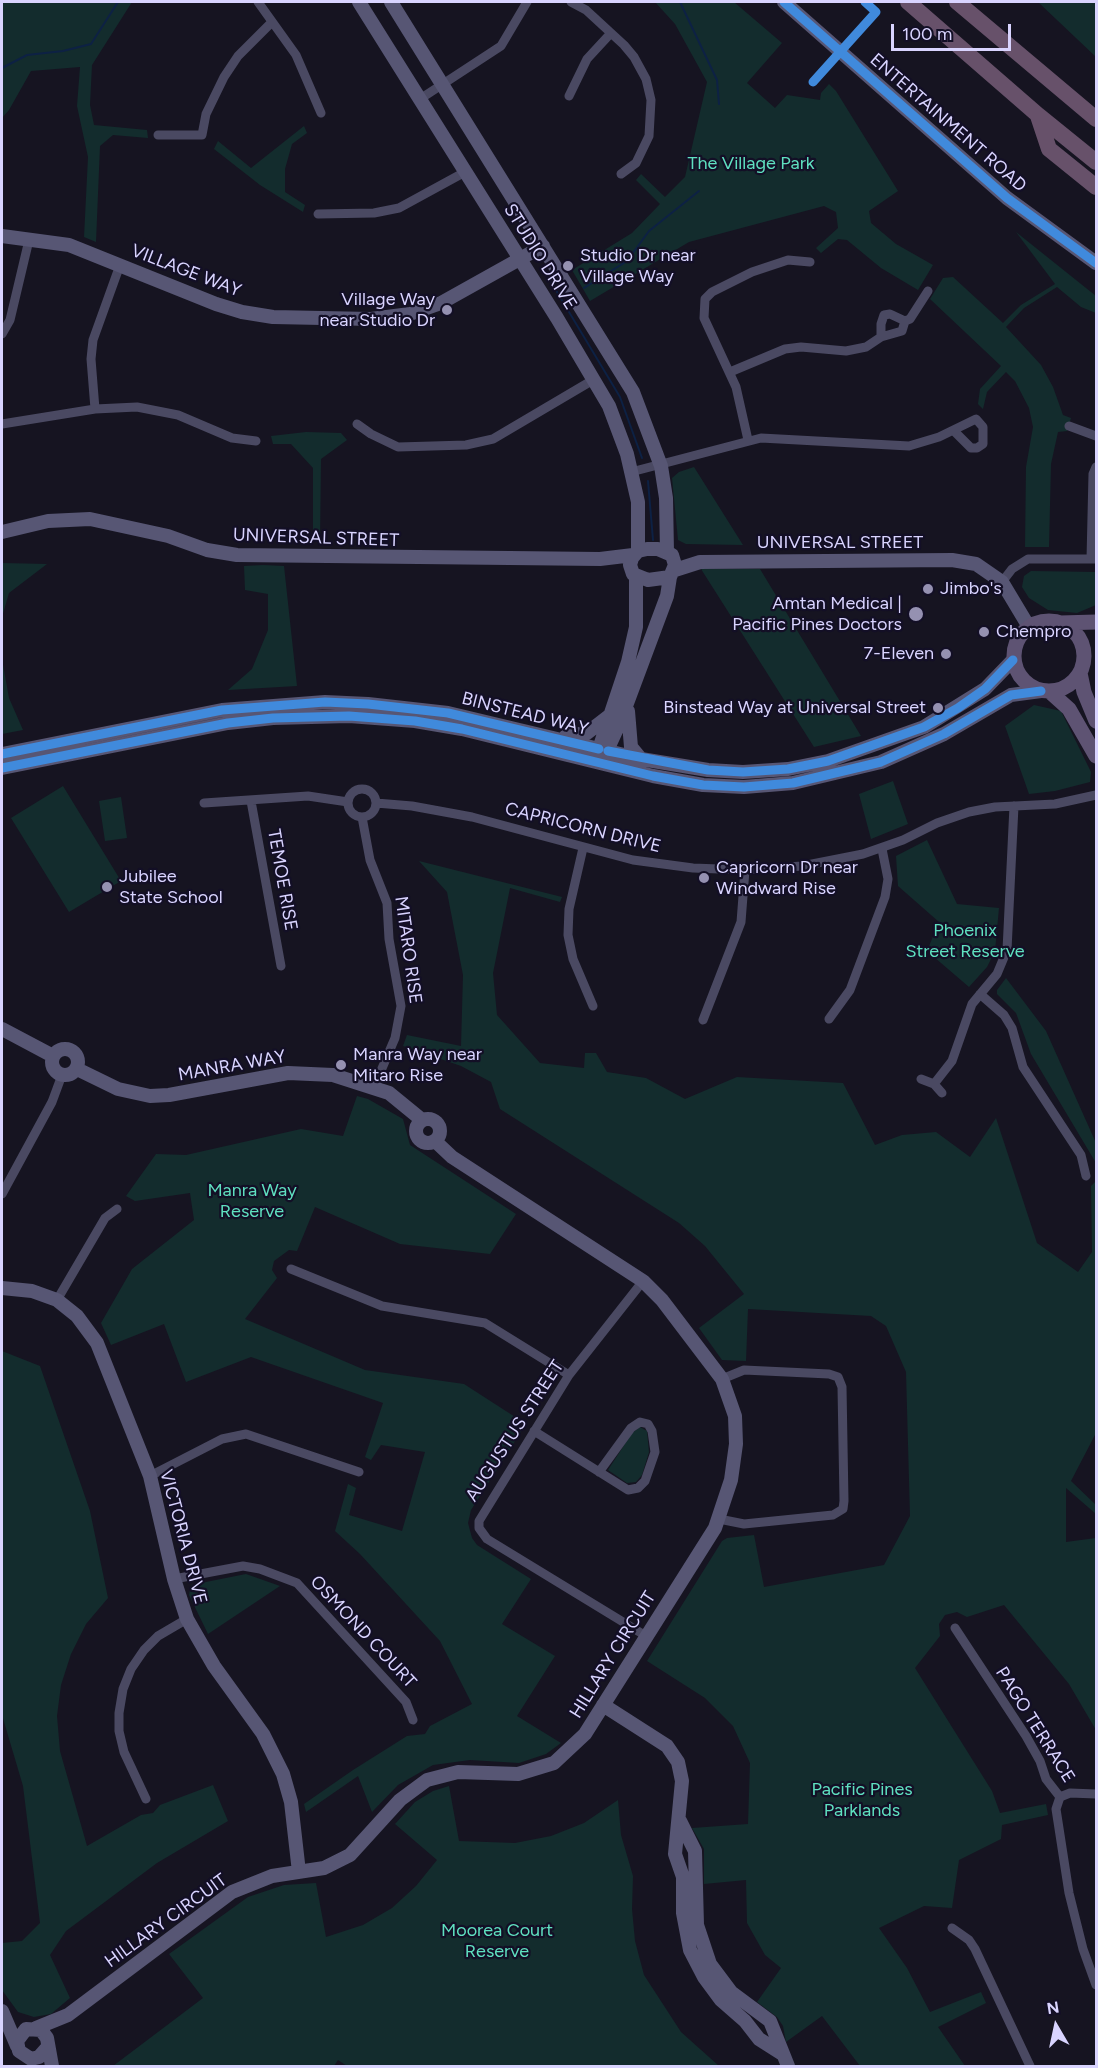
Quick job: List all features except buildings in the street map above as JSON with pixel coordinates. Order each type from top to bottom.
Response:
[{"type":"highway","points":[[908,2],[1038,116],[1096,162]]},
{"type":"highway","points":[[957,2],[1096,119]]},
{"type":"highway","points":[[1038,116],[1049,149],[1096,187]]},
{"type":"main road","points":[[1096,622],[1044,621],[1029,627],[1016,641],[1013,660],[1022,680],[1045,691],[1069,709],[1096,756]]},
{"type":"main road","points":[[1060,623],[1078,637],[1084,692],[1096,721]]},
{"type":"main road","points":[[1045,691],[1067,686],[1096,644]]},
{"type":"street","points":[[258,2],[296,55],[321,114]]},
{"type":"street","name":"STUDIO DRIVE","points":[[359,2],[518,257],[614,417],[638,502],[636,553]]},
{"type":"street","name":"STUDIO DRIVE","points":[[391,2],[633,392],[661,466],[666,498],[667,552]]},
{"type":"street","points":[[420,99],[501,46],[527,2]]},
{"type":"street","points":[[571,2],[611,33],[634,57],[646,79],[651,100],[649,136],[636,163],[621,174]]},
{"type":"street","name":"ENTERTAINMENT ROAD","points":[[784,2],[1007,198],[1096,264]]},
{"type":"street","points":[[158,135],[202,135],[206,114],[224,77],[238,57],[272,22]]},
{"type":"street","points":[[569,96],[587,59],[611,33]]},
{"type":"street","points":[[318,214],[374,213],[399,208],[465,172]]},
{"type":"street","name":"VILLAGE WAY","points":[[2,236],[69,245],[216,304],[242,312],[273,317],[350,319],[385,318],[421,311],[460,294],[541,243]]},
{"type":"street","points":[[2,334],[10,320],[29,240]]},
{"type":"street","points":[[748,440],[736,387],[704,318],[705,299],[712,292],[752,272],[789,260],[810,262]]},
{"type":"street","points":[[95,409],[91,359],[93,340],[120,265]]},
{"type":"street","points":[[881,337],[884,315],[890,314],[904,321],[910,319],[928,291]]},
{"type":"street","points":[[730,372],[785,350],[801,347],[855,350],[866,347],[881,337],[903,331],[904,321]]},
{"type":"street","points":[[357,424],[371,434],[398,447],[466,445],[493,439],[593,380]]},
{"type":"street","points":[[2,424],[95,409],[137,407],[178,415],[232,438],[256,441]]},
{"type":"street","points":[[1070,426],[1096,436]]},
{"type":"street","points":[[631,472],[761,438],[895,446],[925,442],[954,430]]},
{"type":"street","points":[[1002,582],[1019,563],[1028,559],[1094,559],[1094,474],[1096,467]]},
{"type":"street","name":"UNIVERSAL STREET","points":[[2,532],[48,521],[90,519],[168,536],[207,550],[237,555],[600,559],[636,553]]},
{"type":"street","points":[[598,765],[636,627],[634,574],[630,561],[636,553],[652,548],[667,552],[674,558],[668,596],[627,702],[603,750]]},
{"type":"street","name":"UNIVERSAL STREET","points":[[600,559],[634,574]]},
{"type":"street","name":"UNIVERSAL STREET","points":[[672,574],[700,562],[952,560],[976,564],[987,569],[1002,582],[1029,627]]},
{"type":"street","points":[[634,574],[656,581],[672,574]]},
{"type":"street","name":"BINSTEAD WAY","points":[[2,753],[222,710],[291,703],[404,707],[469,717],[641,759],[708,770],[743,772],[788,769],[828,761],[873,747],[932,722],[986,689],[1013,660]]},
{"type":"street","name":"BINSTEAD WAY","points":[[2,768],[228,723],[311,716],[375,717],[450,727],[598,765],[703,785],[744,787],[793,783],[881,762],[944,734],[1011,694],[1045,691]]},
{"type":"street","points":[[627,702],[630,745],[641,759]]},
{"type":"street","points":[[543,734],[584,735],[600,726],[610,715]]},
{"type":"street","points":[[362,789],[372,793],[376,803],[373,813],[362,817],[351,812],[348,802],[353,793],[362,789]]},
{"type":"street","name":"CAPRICORN DRIVE","points":[[376,803],[412,806],[472,817],[583,848],[666,865],[745,870],[828,862],[882,849],[954,816],[1014,806],[1055,804],[1096,795]]},
{"type":"street","points":[[204,803],[308,796],[348,802]]},
{"type":"street","name":"TEMOE RISE","points":[[251,801],[280,966]]},
{"type":"street","points":[[934,1084],[952,1061],[969,1010],[996,974],[1007,950],[1014,806]]},
{"type":"street","name":"MITARO RISE","points":[[362,817],[370,860],[387,903],[389,939],[401,1006],[395,1038],[374,1087]]},
{"type":"street","points":[[583,848],[567,928],[573,959],[593,1006]]},
{"type":"street","points":[[829,1019],[850,990],[885,897],[888,879],[882,849]]},
{"type":"street","points":[[702,1020],[741,922],[745,870]]},
{"type":"street","points":[[980,994],[1004,1015],[1012,1028],[1023,1066],[1081,1155],[1086,1176]]},
{"type":"street","name":"MANRA WAY","points":[[2,1029],[53,1056],[60,1050],[73,1051],[78,1058],[77,1069],[118,1089],[150,1096],[169,1095],[288,1073],[333,1075],[374,1087],[400,1100],[422,1120],[431,1118],[440,1126],[440,1135],[435,1141]]},
{"type":"street","points":[[53,1056],[53,1068],[62,1075],[71,1075],[77,1069]]},
{"type":"street","points":[[2,1194],[52,1102],[62,1075]]},
{"type":"street","points":[[921,1079],[934,1084],[942,1093]]},
{"type":"street","name":"HILLARY CIRCUIT","points":[[34,2028],[68,2015],[232,1892],[272,1876],[324,1868],[350,1855],[399,1800],[427,1780],[458,1772],[518,1774],[554,1763],[576,1744],[603,1705],[719,1520],[731,1479],[736,1444],[735,1416],[722,1379],[662,1300],[643,1281],[452,1157],[435,1141]]},
{"type":"street","points":[[57,1300],[105,1218],[117,1209]]},
{"type":"street","points":[[291,1269],[382,1306],[484,1323],[570,1375]]},
{"type":"street","name":"AUGUSTUS STREET","points":[[643,1281],[570,1375],[481,1514],[479,1528],[482,1534],[646,1636]]},
{"type":"street","name":"VICTORIA DRIVE","points":[[2,1288],[32,1291],[57,1300],[77,1316],[97,1343],[150,1476],[174,1579],[187,1619],[214,1666],[262,1734],[283,1774],[293,1811],[299,1872]]},
{"type":"street","points":[[719,1520],[744,1524],[833,1515],[843,1509],[844,1502],[842,1387],[838,1377],[829,1374],[744,1370],[722,1379]]},
{"type":"street","points":[[534,1431],[599,1472],[628,1490],[638,1488],[645,1481],[655,1452],[652,1431],[648,1424],[640,1422],[631,1428],[599,1472]]},
{"type":"street","points":[[150,1476],[222,1439],[246,1434],[359,1472]]},
{"type":"street","name":"OSMOND COURT","points":[[174,1579],[243,1566],[260,1569],[297,1583],[406,1702],[414,1720]]},
{"type":"street","points":[[146,1799],[124,1752],[119,1731],[118,1713],[123,1689],[131,1669],[144,1650],[158,1636],[187,1619]]},
{"type":"street","name":"PAGO TERRACE","points":[[955,1628],[1026,1736],[1040,1761],[1046,1779],[1060,1797],[1056,1809],[1069,1893],[1083,1949],[1096,1984]]},
{"type":"street","points":[[603,1705],[654,1737],[673,1754],[678,1762],[682,1781],[675,1848],[682,1877],[683,1913],[690,1950],[712,1989],[754,2034],[781,2053]]},
{"type":"street","points":[[1060,1797],[1070,1793],[1096,1794]]},
{"type":"street","points":[[679,1820],[695,1854],[697,1925],[710,1964],[731,1992],[770,2021],[776,2030],[781,2053],[788,2067]]},
{"type":"street","points":[[676,1858],[686,1854],[695,1854]]},
{"type":"street","points":[[952,1928],[969,1940],[975,1950],[1030,2067]]},
{"type":"street","points":[[2,2011],[45,2034],[52,2067]]},
{"type":"street","points":[[2,2011],[22,2055],[44,2067]]},
{"type":"street","name":"HILLARY CIRCUIT","points":[[48,2046],[68,2015]]},
{"type":"street","points":[[754,2034],[770,2021]]},
{"type":"street","points":[[17,2046],[22,2032],[34,2028]]},
{"type":"street","points":[[30,2059],[39,2057],[48,2046]]},
{"type":"green space","points":[[2,2],[132,2],[92,65],[90,105],[94,125],[147,130],[148,138],[113,135],[100,146],[96,242],[84,237],[88,157],[77,106],[80,67],[31,71],[2,118]]},
{"type":"green space","name":"The Village Park","points":[[655,2],[734,2],[782,43],[747,83],[775,108],[787,95],[820,100],[821,93],[829,84],[836,91],[898,191],[869,211],[871,223],[896,244],[933,265],[918,290],[881,268],[847,240],[838,239],[821,253],[816,248],[838,228],[836,212],[824,206],[689,242],[590,301],[572,270],[632,233],[660,204],[636,180],[641,174],[665,197],[685,177],[707,82],[675,24]]},
{"type":"green space","points":[[1038,2],[1096,2],[1096,57]]},
{"type":"green space","points":[[304,126],[307,133],[292,144],[285,169],[285,192],[305,205],[303,212],[260,185],[214,149],[218,141],[251,168]]},
{"type":"green space","points":[[1016,232],[1096,296],[1096,313],[1081,307],[1057,287],[1024,308],[1006,327],[1041,365],[1053,387],[1063,415],[1071,418],[1067,431],[1058,432],[1051,464],[1049,547],[1025,547],[1026,467],[1033,427],[1029,408],[1015,381],[1006,372],[987,392],[983,409],[978,404],[980,389],[1001,366],[930,299],[943,278],[953,277],[1003,323],[1021,305],[1055,284]]},
{"type":"green space","points":[[306,432],[341,433],[347,440],[321,459],[320,542],[313,541],[313,468],[291,444],[273,444],[271,436]]},
{"type":"green space","points":[[694,467],[743,545],[686,544],[678,540],[672,478],[679,472]]},
{"type":"green space","points":[[2,563],[47,564],[9,593],[2,617]]},
{"type":"green space","points":[[244,566],[284,566],[297,686],[228,690],[252,669],[268,630],[268,594],[245,590]]},
{"type":"green space","points":[[701,569],[760,569],[861,736],[814,747]]},
{"type":"green space","points":[[1031,571],[1096,572],[1096,605],[1077,613],[1048,610],[1029,598],[1022,587],[1024,576]]},
{"type":"green space","points":[[2,659],[9,698],[23,730],[2,734]]},
{"type":"green space","points":[[1034,705],[1061,711],[1091,772],[1090,782],[1055,791],[1029,794],[1005,726]]},
{"type":"green space","points":[[893,781],[908,824],[871,839],[859,794]]},
{"type":"green space","points":[[63,786],[121,881],[69,912],[11,818]]},
{"type":"green space","points":[[121,797],[127,838],[105,841],[99,801]]},
{"type":"green space","name":"Phoenix Street Reserve","points":[[927,840],[957,904],[999,908],[995,951],[987,967],[969,987],[927,951],[939,922],[898,886],[896,856]]},
{"type":"green space","name":"Pacific Pines Parklands","points":[[419,861],[562,897],[560,902],[510,888],[493,973],[497,1015],[540,1063],[584,1068],[585,1053],[596,1053],[607,1072],[646,1078],[685,1099],[737,1077],[843,1083],[875,1145],[902,1135],[936,1132],[970,1157],[996,1118],[1037,1243],[1078,1272],[1092,1252],[1091,1186],[1096,1181],[1096,1433],[1071,1481],[1096,1505],[1096,1514],[1066,1488],[1066,1542],[1096,1538],[1096,1730],[1069,1684],[1004,1605],[967,1617],[957,1612],[945,1615],[939,1624],[940,1636],[915,1668],[992,1791],[1000,1813],[1046,1804],[1048,1815],[1002,1825],[1001,1839],[959,1860],[952,1908],[924,1906],[879,1928],[907,1968],[930,2012],[981,1992],[986,2003],[938,2027],[965,2066],[860,2066],[822,2016],[786,2042],[783,2026],[777,2017],[757,2002],[781,1968],[765,1955],[747,1923],[746,1880],[704,1884],[704,1849],[692,1828],[748,1824],[750,1763],[733,1726],[705,1698],[647,1661],[722,1541],[727,1538],[754,1535],[764,1587],[884,1565],[910,1516],[906,1372],[886,1326],[871,1316],[748,1309],[746,1361],[722,1360],[699,1328],[744,1294],[705,1246],[679,1223],[500,1109],[491,1082],[461,1066],[403,1046],[407,1035],[461,1046],[463,975],[447,892]]},
{"type":"green space","points":[[1006,978],[1046,1031],[1096,1143],[1096,1163],[1031,1054],[1016,1013],[997,994],[997,990]]},
{"type":"green space","name":"Manra Way Reserve","points":[[357,1096],[368,1099],[403,1119],[410,1145],[516,1214],[490,1254],[400,1244],[315,1207],[297,1251],[289,1250],[274,1261],[272,1270],[277,1278],[245,1319],[365,1370],[464,1384],[526,1424],[471,1510],[468,1523],[472,1538],[477,1545],[531,1579],[502,1624],[555,1656],[517,1716],[561,1743],[546,1754],[519,1763],[470,1760],[433,1765],[398,1785],[372,1812],[358,1776],[306,1812],[304,1804],[353,1770],[407,1736],[425,1734],[430,1726],[472,1704],[440,1641],[360,1554],[335,1531],[348,1484],[356,1488],[349,1515],[402,1531],[425,1452],[381,1445],[371,1460],[365,1457],[383,1403],[251,1357],[186,1382],[164,1324],[111,1345],[101,1323],[132,1269],[194,1220],[190,1193],[135,1201],[126,1196],[156,1154],[186,1155],[301,1129],[343,1136]]},
{"type":"green space","points":[[2,1351],[40,1366],[90,1511],[108,1598],[86,1624],[71,1654],[61,1685],[57,1716],[60,1751],[87,1846],[141,1815],[153,1813],[160,1805],[213,1785],[228,1821],[157,1863],[66,1931],[50,1955],[70,1998],[51,2014],[34,2017],[18,2012],[2,1990],[2,1943],[22,1941],[40,1923],[23,1786],[2,1715]]},
{"type":"green space","points":[[640,1427],[647,1431],[649,1452],[642,1475],[636,1482],[627,1483],[608,1470],[632,1433]]},
{"type":"green space","points":[[246,1574],[280,1586],[208,1634],[189,1595],[191,1585]]},
{"type":"green space","name":"Moorea Court Reserve","points":[[449,1786],[459,1841],[515,1843],[551,1836],[584,1823],[618,1800],[621,1835],[633,1876],[632,1909],[635,1941],[644,1975],[681,2032],[719,2066],[347,2066],[338,2060],[334,2066],[113,2066],[203,1998],[169,1954],[248,1897],[284,1885],[316,1883],[326,1937],[363,1925],[392,1908],[416,1886],[437,1860],[395,1824],[415,1802],[433,1791]]},
{"type":"waterway","points":[[2,68],[27,55],[63,51],[91,44],[118,2]]},
{"type":"waterway","points":[[680,2],[717,80],[719,104]]},
{"type":"waterway","points":[[584,288],[627,261],[649,231],[699,191]]},
{"type":"waterway","points":[[542,267],[620,397],[642,458]]},
{"type":"waterway","points":[[648,481],[653,540]]},
{"type":"cycle path","points":[[784,2],[1007,198],[1096,263]]},
{"type":"cycle path","points":[[813,82],[876,12],[865,2]]},
{"type":"cycle path","points":[[608,751],[708,770],[743,772],[788,769],[828,761],[924,727],[958,708],[985,689],[1013,660]]},
{"type":"cycle path","points":[[2,768],[228,723],[273,718],[349,716],[415,721],[462,729],[653,776],[703,785],[744,787],[793,783],[881,762],[944,734],[1011,695],[1041,691]]},
{"type":"cycle path","points":[[2,754],[222,710],[325,702],[368,704],[448,713],[599,749]]},
{"type":"place","name":"Studio Dr near Village Way","points":[[568,266]]},
{"type":"place","name":"Village Way near Studio Dr","points":[[447,310]]},
{"type":"place","name":"Jimbo's","points":[[928,589]]},
{"type":"place","name":"Amtan Medical | Pacific Pines Doctors","points":[[916,614]]},
{"type":"place","name":"Chempro","points":[[984,632]]},
{"type":"place","name":"7-Eleven","points":[[946,654]]},
{"type":"place","name":"Binstead Way at Universal Street","points":[[938,708]]},
{"type":"place","name":"Capricorn Dr near Windward Rise","points":[[704,878]]},
{"type":"place","name":"Jubilee State School","points":[[107,887]]},
{"type":"place","name":"Manra Way near Mitaro Rise","points":[[341,1065]]}]
